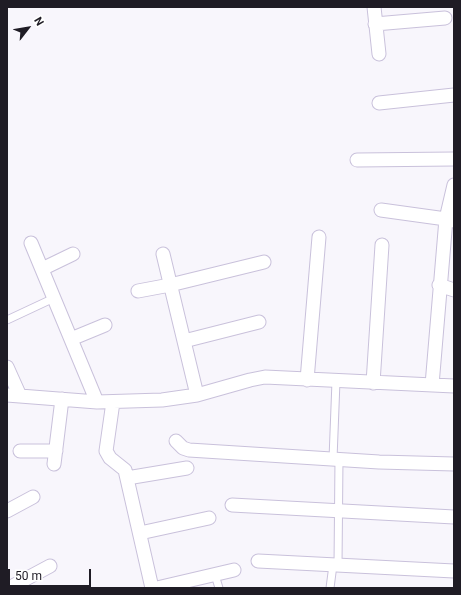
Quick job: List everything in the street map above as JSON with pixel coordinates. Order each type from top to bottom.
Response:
[{"type":"street","points":[[374,7],[379,54]]},
{"type":"street","points":[[375,24],[445,18]]},
{"type":"street","points":[[379,103],[454,95]]},
{"type":"street","points":[[357,160],[454,159]]},
{"type":"street","points":[[432,385],[439,285],[450,220],[454,185]]},
{"type":"street","points":[[381,210],[450,220]]},
{"type":"street","points":[[307,380],[319,237]]},
{"type":"street","points":[[31,243],[97,402]]},
{"type":"street","points":[[373,383],[382,245]]},
{"type":"street","points":[[42,269],[73,254]]},
{"type":"street","points":[[163,254],[197,396]]},
{"type":"street","points":[[138,291],[170,285],[264,262]]},
{"type":"street","points":[[439,285],[454,290]]},
{"type":"street","points":[[184,341],[259,322]]},
{"type":"street","points":[[71,339],[105,324]]},
{"type":"street","points":[[7,367],[13,396],[97,402],[162,400],[197,396],[258,378],[454,386]]},
{"type":"street","points":[[54,464],[62,399]]},
{"type":"street","points":[[113,402],[106,451],[110,458],[125,470],[152,588]]},
{"type":"street","points":[[176,441],[182,448],[189,450],[336,459],[454,464]]},
{"type":"street","points":[[20,451],[56,451]]},
{"type":"street","points":[[127,478],[187,468]]},
{"type":"street","points":[[7,511],[33,497]]},
{"type":"street","points":[[232,505],[454,517]]},
{"type":"street","points":[[140,532],[209,518]]},
{"type":"street","points":[[258,561],[454,571]]},
{"type":"street","points":[[9,588],[50,566]]},
{"type":"street","points":[[157,588],[234,570]]},
{"type":"lane","points":[[7,320],[54,298]]},
{"type":"lane","points":[[330,588],[335,565],[338,511],[336,382]]},
{"type":"lane","points":[[215,575],[219,588]]}]
